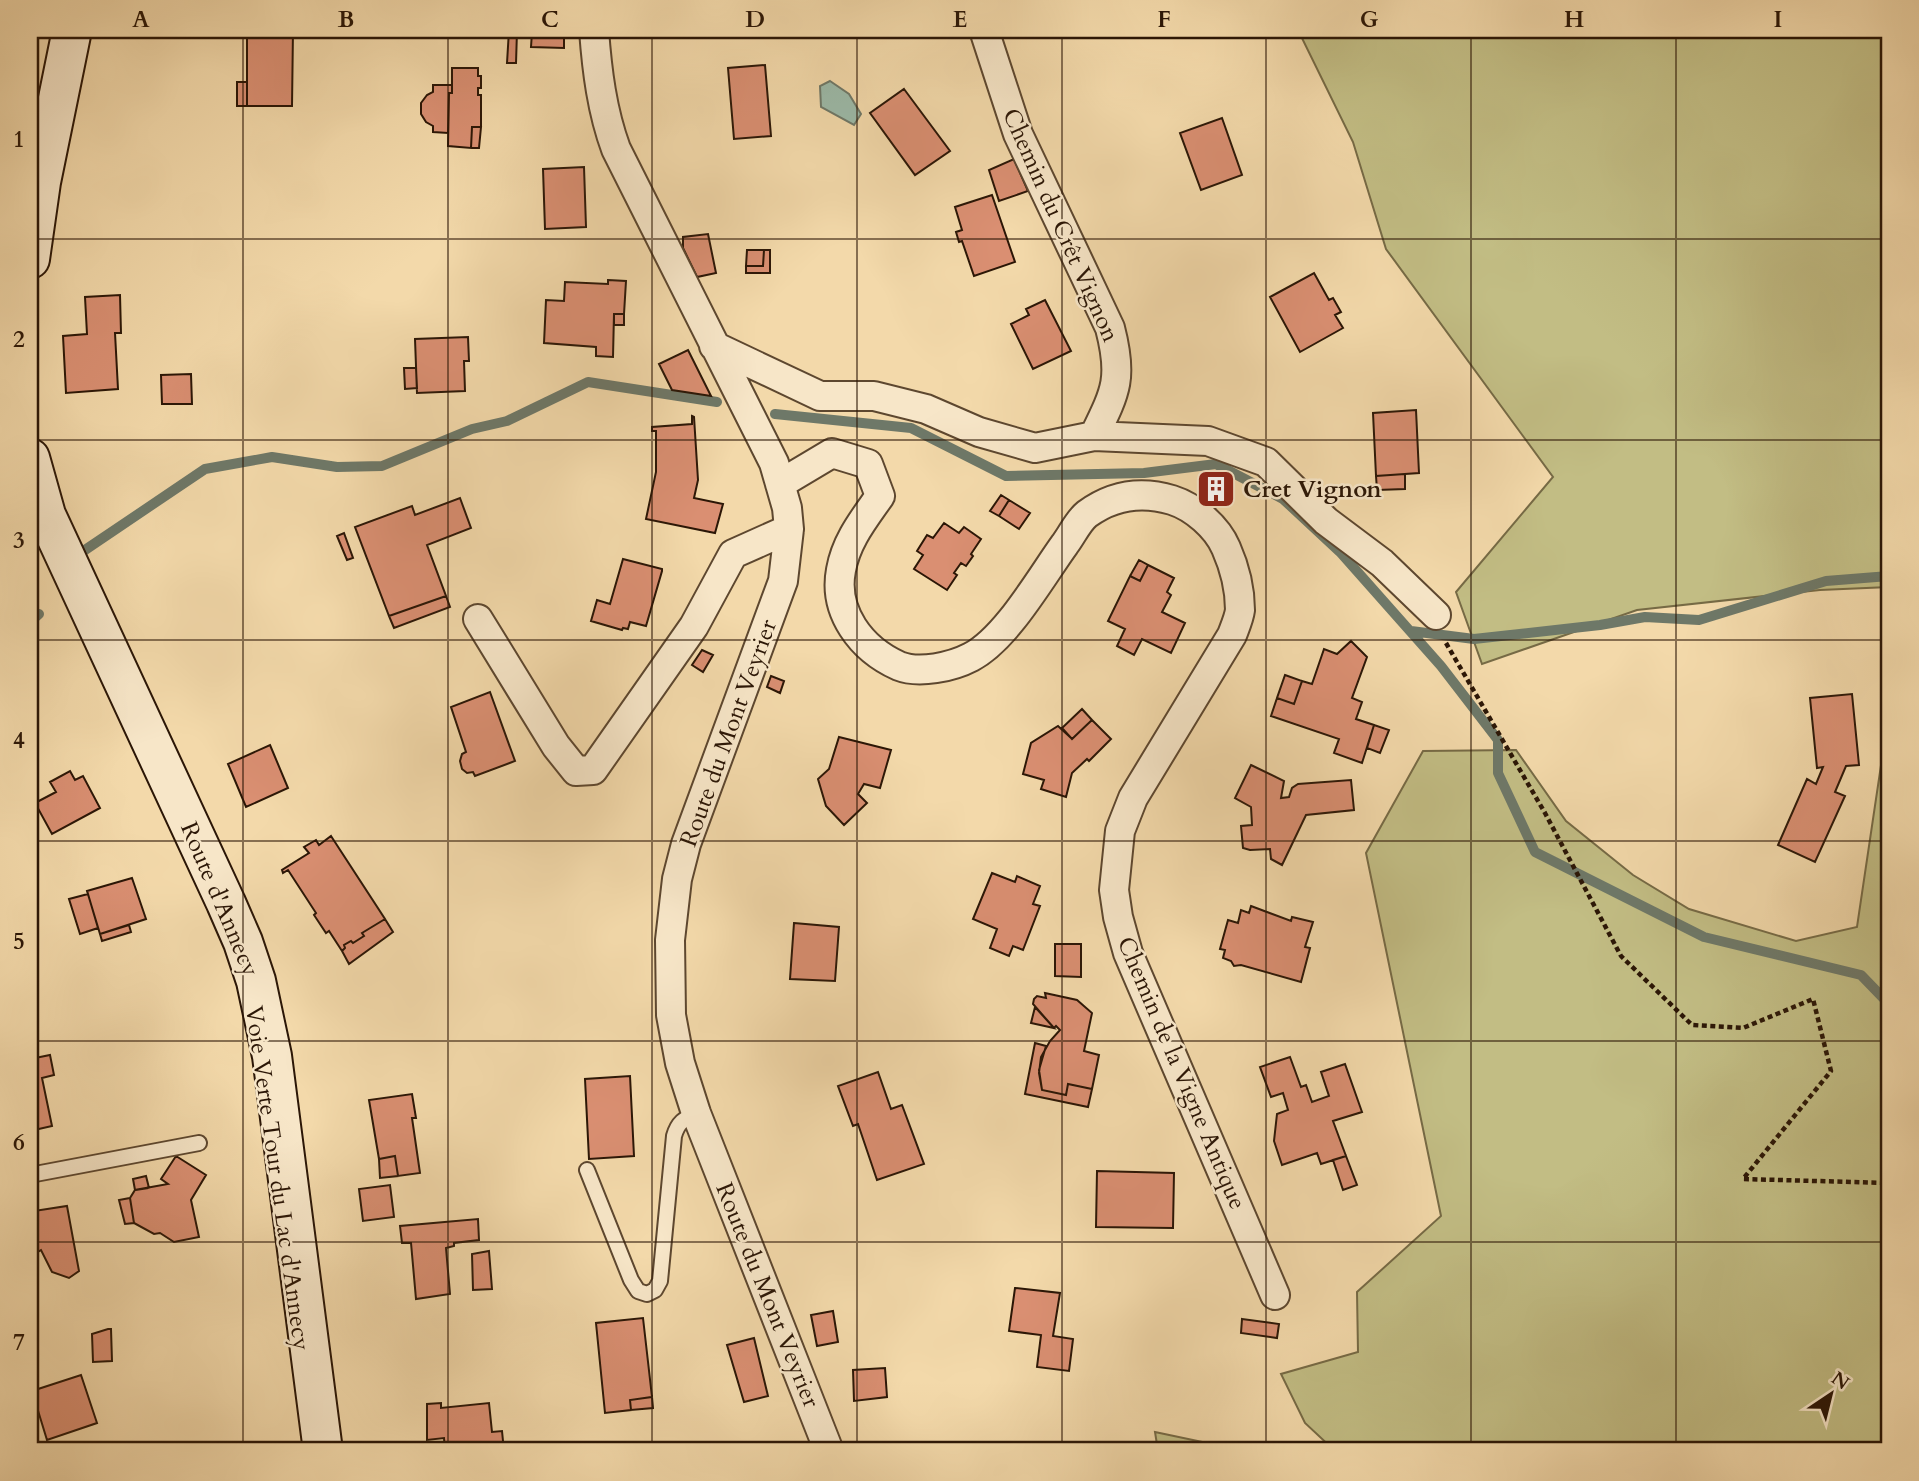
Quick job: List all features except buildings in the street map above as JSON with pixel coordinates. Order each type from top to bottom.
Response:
[{"type":"main road","points":[[30,259],[41,182],[72,30]]},
{"type":"main road","name":"Route d'Annecy","points":[[30,458],[46,515],[226,903],[256,981],[264,1011],[278,1099],[323,1451]]},
{"type":"street","name":"Route du Mont Veyrier","points":[[594,30],[604,111],[616,149],[774,463],[787,508],[789,529],[783,581],[685,844],[677,879],[670,940],[671,1015],[680,1063],[696,1113],[829,1451]]},
{"type":"street","name":"Chemin du Crêt Vignon","points":[[984,30],[1018,134],[1110,328],[1118,358],[1115,395],[1094,436]]},
{"type":"street","points":[[714,346],[820,396],[874,396],[913,405],[979,432],[1035,448],[1094,436],[1208,441],[1266,462],[1326,521],[1382,563],[1430,609]]},
{"type":"street","name":"Chemin de la Vigne Antique","points":[[780,484],[832,453],[868,464],[880,496],[851,537],[840,571],[842,611],[854,631],[874,651],[901,667],[950,665],[972,657],[995,640],[1086,515],[1110,501],[1132,495],[1154,495],[1181,503],[1208,522],[1226,546],[1236,576],[1240,611],[1232,635],[1133,798],[1120,831],[1114,890],[1128,953],[1275,1295]]},
{"type":"street","points":[[478,620],[556,747],[576,771],[593,770],[694,626],[733,554],[789,529]]},
{"type":"lane","points":[[587,1170],[631,1280],[638,1291],[647,1294],[655,1290],[660,1280],[674,1136],[681,1121],[696,1113]]},
{"type":"lane","points":[[30,1175],[200,1143]]},
{"type":"path","points":[[1430,609],[1545,813],[1621,956],[1692,1025],[1743,1028],[1813,999],[1830,1071],[1744,1180],[1889,1183]]},
{"type":"shaded area","points":[[1298,30],[1889,30],[1889,587],[1820,590],[1637,610],[1482,664],[1456,592],[1553,477],[1386,249],[1353,142]]},
{"type":"shaded area","points":[[830,81],[849,94],[861,114],[854,125],[821,107],[820,86]]},
{"type":"shaded area","points":[[1889,736],[1889,1451],[1335,1451],[1305,1423],[1281,1374],[1358,1352],[1357,1292],[1441,1216],[1366,853],[1423,751],[1516,750],[1566,821],[1633,875],[1689,909],[1796,941],[1857,927],[1884,745]]},
{"type":"shaded area","points":[[1155,1432],[1245,1451],[1158,1451]]},
{"type":"waterway","points":[[82,552],[205,469],[272,457],[337,467],[382,466],[472,429],[507,421],[588,382],[717,402]]},
{"type":"waterway","points":[[775,414],[911,428],[1006,476],[1144,473],[1216,464],[1283,499],[1340,552],[1441,666],[1498,740],[1498,773],[1535,852],[1704,937],[1861,975],[1889,1004]]},
{"type":"waterway","points":[[1411,631],[1474,639],[1600,625],[1645,617],[1699,620],[1826,581],[1889,576]]},
{"type":"waterway","points":[[30,622],[39,614]]},
{"type":"place","name":"Cret Vignon","points":[[1216,489]]}]
